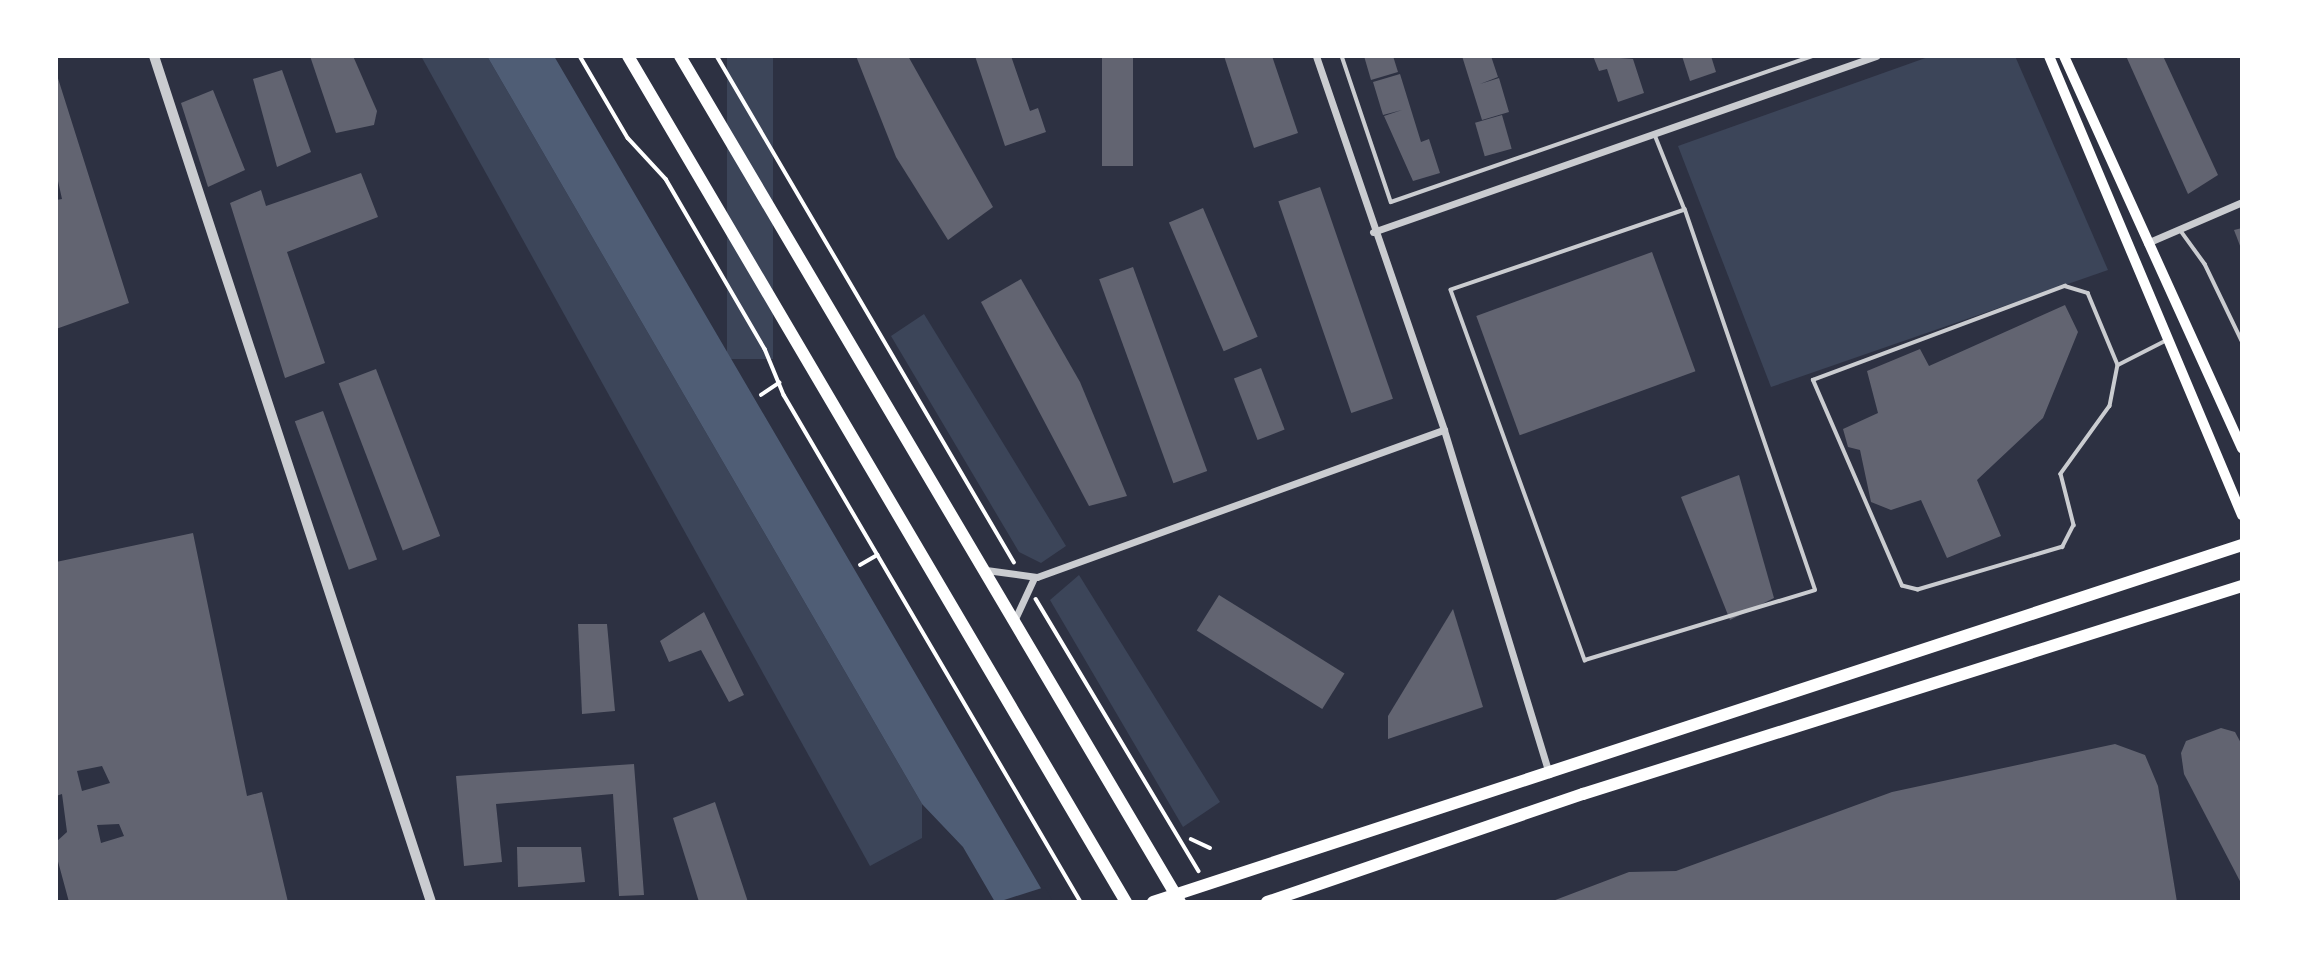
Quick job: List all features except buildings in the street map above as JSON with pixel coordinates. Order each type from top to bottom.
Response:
[{"type":"main road","points":[[628,56],[1126,902]]},
{"type":"main road","points":[[680,56],[1178,899]]},
{"type":"main road","points":[[2049,56],[2242,515]]},
{"type":"main road","points":[[2064,56],[2242,449]]},
{"type":"main road","points":[[1153,902],[1178,899],[1209,885],[1550,775],[2242,545]]},
{"type":"main road","points":[[1267,902],[1583,794],[2242,586]]},
{"type":"street","points":[[154,56],[431,902]]},
{"type":"street","points":[[1315,56],[1373,232],[1444,430],[1550,775]]},
{"type":"street","points":[[1373,232],[1875,56]]},
{"type":"street","points":[[2147,243],[2181,231],[2242,202]]},
{"type":"street","points":[[986,570],[1034,578],[1444,430]]},
{"type":"street","points":[[1014,621],[1034,578]]},
{"type":"lane","points":[[1342,56],[1391,202],[1813,56]]},
{"type":"lane","points":[[1654,133],[1685,210],[1815,590],[1585,660],[1451,290],[1685,210]]},
{"type":"lane","points":[[2181,231],[2205,264],[2242,341]]},
{"type":"lane","points":[[2065,286],[2088,293],[2118,365],[2110,407],[2062,474],[2074,525],[2063,547],[1918,590],[1902,586],[1813,380],[2065,286]]},
{"type":"lane","points":[[2118,365],[2169,340]]},
{"type":"path","points":[[580,56],[628,138],[666,179],[779,383],[1081,902]]},
{"type":"path","points":[[716,56],[1023,576]]},
{"type":"path","points":[[761,395],[779,383]]},
{"type":"path","points":[[860,565],[878,555]]},
{"type":"path","points":[[1030,588],[1209,885]]},
{"type":"path","points":[[1191,839],[1210,848]]},
{"type":"shaded area","points":[[421,56],[487,56],[922,804],[922,838],[870,866]]},
{"type":"shaded area","points":[[487,56],[554,56],[1049,902],[995,902],[963,847],[922,804]]},
{"type":"shaded area","points":[[727,56],[773,56],[773,359],[727,359]]},
{"type":"shaded area","points":[[1931,56],[2015,56],[2108,270],[1771,387],[1678,146]]},
{"type":"shaded area","points":[[924,314],[1066,546],[1041,563],[1019,552],[891,336]]},
{"type":"shaded area","points":[[1079,575],[1220,802],[1183,827],[1050,600]]},
{"type":"pier","points":[[1045,887],[1053,902],[998,902]]}]
